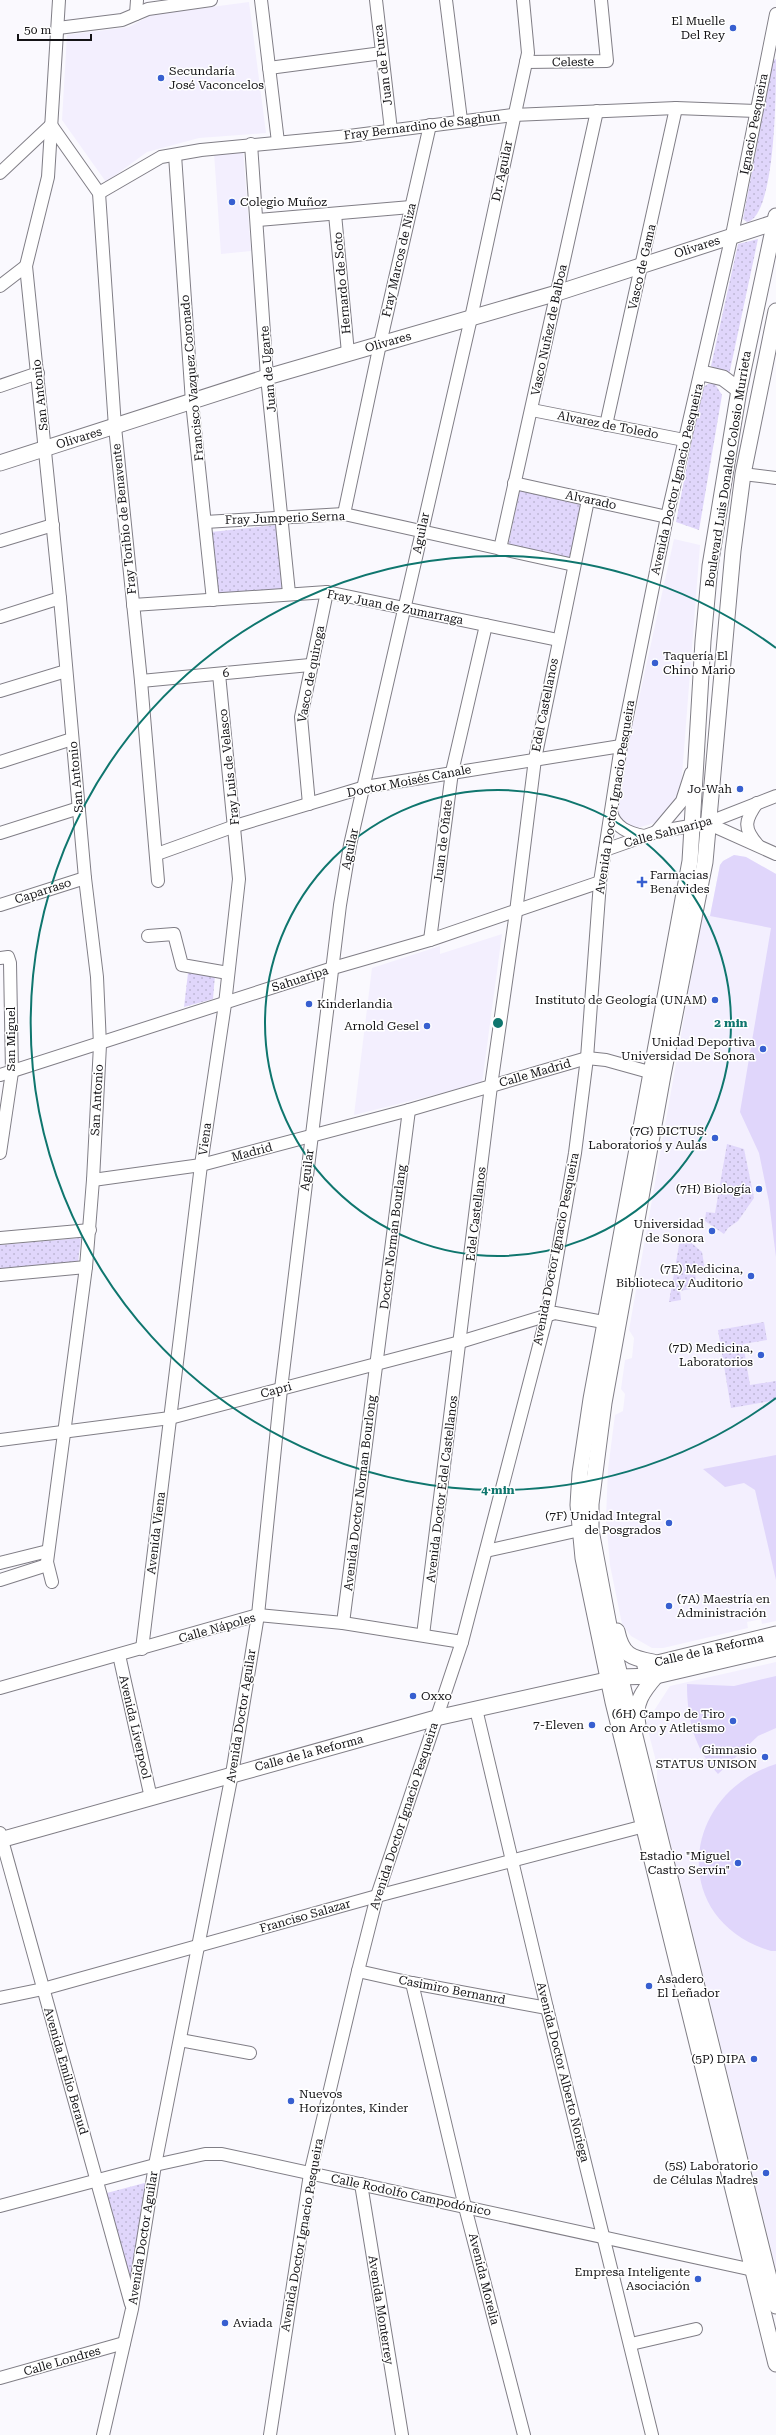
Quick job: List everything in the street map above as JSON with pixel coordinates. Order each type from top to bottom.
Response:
[{"type":"main road","name":"Olivares","points":[[0,462],[115,427],[267,377],[557,293],[775,220]]},
{"type":"main road","name":"Boulevard Luis Donaldo Colosio Murrieta","points":[[657,1074],[705,862],[708,840],[700,824],[697,746],[710,566],[739,390],[775,220]]},
{"type":"main road","name":"Boulevard Luis Donaldo Colosio Murrieta","points":[[776,311],[743,474],[700,824],[690,861],[657,1074],[611,1323],[589,1408],[580,1473],[578,1505],[583,1558],[650,1824],[776,2306]]},
{"type":"main road","points":[[702,373],[723,378],[739,390]]},
{"type":"main road","name":"Boulevard Luis Donaldo Colosio Murrieta","points":[[611,1323],[604,1403],[591,1504],[591,1530],[596,1568],[614,1678],[647,1786],[650,1824],[752,2270],[776,2364]]},
{"type":"main road","points":[[589,1408],[592,1430],[587,1483],[621,1647],[637,1659],[655,1669],[640,1695],[636,1713],[647,1762],[647,1786]]},
{"type":"main road","name":"Calle de la Reforma","points":[[655,1669],[776,1634]]},
{"type":"main road","name":"Calle de la Reforma","points":[[1,1837],[151,1798],[232,1774],[436,1718],[655,1669],[776,1648]]},
{"type":"street","name":"San Antonio","points":[[48,1551],[66,1431],[90,1230],[100,1044],[97,977],[78,808],[53,525],[26,266],[48,177],[59,0]]},
{"type":"street","points":[[136,14],[137,0]]},
{"type":"street","points":[[58,28],[122,20],[148,9],[211,0]]},
{"type":"street","points":[[261,0],[278,142]]},
{"type":"street","name":"Juan de Furca","points":[[376,0],[390,130]]},
{"type":"street","points":[[446,0],[461,120]]},
{"type":"street","name":"Dr. Aguilar","points":[[471,318],[513,115],[526,62],[529,42],[523,0]]},
{"type":"street","name":"Celeste","points":[[526,62],[607,61],[601,0]]},
{"type":"street","name":"Ignacio Pesqueira","points":[[732,235],[756,111],[771,54],[775,22]]},
{"type":"street","points":[[269,68],[382,53]]},
{"type":"street","name":"Fray Bernardino de Saghun","points":[[99,193],[148,163],[175,155],[251,144],[390,130],[461,120],[513,115],[676,108],[756,111]]},
{"type":"street","name":"Vasco de Gama","points":[[606,425],[643,265],[676,108]]},
{"type":"street","name":"Vasco Nuñez de Balboa","points":[[500,549],[597,111]]},
{"type":"street","points":[[0,173],[51,125],[99,193]]},
{"type":"street","name":"Fray Marcos de Niza","points":[[344,514],[380,344],[430,125]]},
{"type":"street","name":"Juan de Ugarte","points":[[251,144],[258,220],[267,377],[283,516],[289,593]]},
{"type":"street","name":"Francisco Vazquez Coronado","points":[[175,155],[192,402],[213,600]]},
{"type":"street","name":"Fray Toribio de Benavente","points":[[99,193],[115,427],[142,682],[158,881]]},
{"type":"street","points":[[258,220],[411,208]]},
{"type":"street","name":"Hernardo de Soto","points":[[335,214],[348,353]]},
{"type":"street","name":"Avenida Doctor Ignacio Pesqueira","points":[[270,2435],[310,2174],[358,1971],[377,1896],[462,1642],[547,1314],[575,1153],[587,1058],[600,882],[621,746],[667,516],[684,440],[702,373],[732,235]]},
{"type":"street","points":[[0,286],[26,266]]},
{"type":"street","name":"Aguilar","points":[[281,1389],[340,905],[350,845],[365,787],[405,608],[420,531],[471,318]]},
{"type":"street","points":[[0,386],[38,373]]},
{"type":"street","name":"Alvarez de Toledo","points":[[532,410],[684,440]]},
{"type":"street","points":[[743,474],[776,478]]},
{"type":"street","name":"Alvarado","points":[[514,483],[667,516]]},
{"type":"street","name":"Edel Castellanos","points":[[516,912],[534,760],[588,500]]},
{"type":"street","name":"Fray Jumperio Serna","points":[[205,522],[283,516],[344,514],[574,565]]},
{"type":"street","points":[[0,541],[53,525]]},
{"type":"street","name":"Fray Juan de Zumarraga","points":[[133,604],[213,600],[289,593],[327,592],[558,640]]},
{"type":"street","name":"Vasco de quiroga","points":[[309,804],[300,727],[310,665],[327,592]]},
{"type":"street","points":[[0,617],[60,598]]},
{"type":"street","name":"Juan de Oñate","points":[[430,940],[452,772],[486,625]]},
{"type":"street","name":"6","points":[[142,682],[310,665]]},
{"type":"street","points":[[0,691],[66,671]]},
{"type":"street","name":"Fray Luis de Velasco","points":[[219,674],[239,861]]},
{"type":"street","points":[[0,762],[72,739]]},
{"type":"street","name":"Doctor Moisés Canale","points":[[156,854],[235,826],[365,787],[621,746]]},
{"type":"street","points":[[656,832],[682,801],[689,784],[697,746]]},
{"type":"street","name":"Calle Sahuaripa","points":[[605,850],[656,832],[700,824],[776,796]]},
{"type":"street","points":[[757,803],[751,811],[747,826],[748,833],[758,844]]},
{"type":"street","points":[[0,833],[78,808]]},
{"type":"street","points":[[611,812],[613,819],[623,830],[644,836]]},
{"type":"street","points":[[700,824],[758,844],[776,854]]},
{"type":"street","points":[[656,832],[678,833],[685,840],[690,861]]},
{"type":"street","name":"Viena","points":[[170,1418],[201,1165],[225,1004],[240,879],[239,861]]},
{"type":"street","name":"Caparraso","points":[[0,905],[85,878]]},
{"type":"street","name":"Sahuaripa","points":[[6,1074],[333,968],[430,940],[516,912],[600,882]]},
{"type":"street","points":[[491,1086],[516,912]]},
{"type":"street","points":[[148,936],[174,934],[182,965],[228,973]]},
{"type":"street","name":"San Miguel","points":[[0,958],[8,957],[10,963],[6,1074],[0,1153]]},
{"type":"street","name":"Calle Madrid","points":[[409,1110],[587,1058],[606,1060],[657,1074]]},
{"type":"street","name":"Edel Castellanos","points":[[460,1342],[491,1086]]},
{"type":"street","name":"Madrid","points":[[93,1180],[201,1165],[409,1110]]},
{"type":"street","name":"Doctor Norman Bourlang","points":[[377,1364],[409,1110]]},
{"type":"street","points":[[0,1238],[90,1230]]},
{"type":"street","points":[[0,1275],[86,1267]]},
{"type":"street","name":"Capri","points":[[0,1440],[170,1418],[460,1342],[547,1314],[560,1313],[611,1323]]},
{"type":"street","name":"Avenida Doctor Edel Castellanos","points":[[423,1635],[460,1342]]},
{"type":"street","name":"Avenida Doctor Norman Bourlong","points":[[343,1622],[377,1364]]},
{"type":"street","name":"Avenida Doctor Aguilar","points":[[103,2435],[132,2309],[155,2165],[200,1945],[232,1774],[258,1615],[281,1389]]},
{"type":"street","name":"Avenida Viena","points":[[142,1649],[170,1418]]},
{"type":"street","points":[[486,1551],[580,1530]]},
{"type":"street","points":[[0,1563],[48,1551],[47,1565],[52,1582]]},
{"type":"street","points":[[0,1580],[47,1565]]},
{"type":"street","name":"Calle Nápoles","points":[[0,1688],[258,1615],[343,1622],[462,1642]]},
{"type":"street","name":"Avenida Liverpool","points":[[119,1655],[151,1798]]},
{"type":"street","name":"Avenida Doctor Alberto Noriega","points":[[476,1709],[547,2008],[631,2344],[652,2435]]},
{"type":"street","name":"Franciso Salazar","points":[[0,1998],[43,1988],[377,1896],[650,1824]]},
{"type":"street","name":"Avenida Emilio Beraud","points":[[1,1837],[98,2181],[132,2309]]},
{"type":"street","name":"Casimiro Bernanrd","points":[[358,1971],[412,1983],[547,2008]]},
{"type":"street","name":"Avenida Morelia","points":[[412,1983],[465,2207],[524,2435]]},
{"type":"street","points":[[180,2040],[250,2053]]},
{"type":"street","name":"Calle Rodolfo Campodónico","points":[[0,2206],[155,2165],[218,2153],[752,2270]]},
{"type":"street","name":"Avenida Monterrey","points":[[360,2184],[402,2435]]},
{"type":"street","points":[[631,2344],[696,2329]]},
{"type":"street","name":"Calle Londres","points":[[0,2378],[124,2343]]},
{"type":"shaded area","name":"Secundaría José Vaconcelos","points":[[249,2],[266,133],[199,138],[147,152],[106,182],[62,120],[67,35],[129,27],[151,15]]},
{"type":"shaded area","points":[[776,59],[776,95],[769,175],[764,198],[757,214],[747,222],[743,219],[773,60]]},
{"type":"shaded area","name":"Colegio Muñoz","points":[[243,151],[251,251],[221,254],[214,153]]},
{"type":"shaded area","points":[[758,239],[729,375],[711,366],[738,244]]},
{"type":"shaded area","points":[[708,384],[715,384],[722,395],[699,530],[676,522],[702,388]]},
{"type":"shaded area","points":[[520,490],[581,505],[569,560],[508,546]]},
{"type":"shaded area","points":[[276,525],[282,590],[218,597],[211,532]]},
{"type":"shaded area","points":[[674,539],[700,545],[681,788],[668,813],[654,823],[634,829],[620,821],[616,812],[625,740],[634,721]]},
{"type":"shaded area","name":"Universidad de Sonora","points":[[734,855],[746,857],[776,874],[776,1621],[762,1624],[761,1619],[747,1622],[748,1628],[663,1648],[652,1648],[631,1636],[622,1624],[610,1565],[606,1518],[608,1469],[615,1415],[623,1411],[625,1394],[621,1389],[625,1360],[632,1358],[634,1338],[629,1330],[702,916],[710,916],[720,865],[723,861]]},
{"type":"shaded area","name":"Unidad Deportiva Universidad De Sonora","points":[[734,855],[746,857],[776,874],[776,1257],[769,1202],[759,1153],[740,1112],[771,928],[710,916],[720,865],[723,861]]},
{"type":"shaded area","name":"Arnold Gesel","points":[[502,934],[482,1083],[354,1115],[372,968],[440,946],[440,954]]},
{"type":"shaded area","points":[[188,973],[215,975],[213,999],[184,1007]]},
{"type":"shaded area","points":[[727,1144],[744,1149],[754,1198],[738,1221],[728,1228],[724,1234],[705,1221],[706,1212],[715,1213]]},
{"type":"shaded area","points":[[681,1234],[702,1252],[705,1270],[695,1272],[696,1280],[688,1281],[690,1289],[680,1291],[681,1300],[669,1302]]},
{"type":"shaded area","points":[[81,1238],[78,1263],[0,1270],[0,1245]]},
{"type":"shaded area","points":[[764,1322],[767,1340],[743,1344],[750,1385],[776,1381],[776,1400],[731,1408],[718,1330]]},
{"type":"shaded area","points":[[776,1455],[776,1580],[755,1490],[744,1483],[725,1487],[703,1469]]},
{"type":"shaded area","points":[[776,1662],[776,2269],[657,1788],[657,1765],[646,1723],[670,1686]]},
{"type":"shaded area","name":"(6H) Campo de Tiro con Arco y Atletismo","points":[[776,1676],[776,1728],[758,1736],[718,1774],[703,1754],[690,1721],[687,1684],[734,1686]]},
{"type":"shaded area","name":"Estadio \"Miguel Castro Servín\"","points":[[776,1764],[776,1951],[771,1951],[738,1936],[715,1913],[702,1887],[699,1858],[705,1829],[720,1802],[744,1780]]},
{"type":"shaded area","points":[[152,2181],[131,2294],[103,2194]]},
{"type":"place","name":"El Muelle Del Rey","points":[[733,28]]},
{"type":"place","name":"Secundaría José Vaconcelos","points":[[161,78]]},
{"type":"place","name":"Colegio Muñoz","points":[[232,202]]},
{"type":"place","name":"Taquería El Chino Mario","points":[[655,663]]},
{"type":"place","name":"Jo-Wah","points":[[740,789]]},
{"type":"place","name":"Farmacias Benavides","points":[[642,882]]},
{"type":"place","name":"Instituto de Geología (UNAM)","points":[[715,1000]]},
{"type":"place","name":"Kinderlandia","points":[[309,1004]]},
{"type":"place","name":"Arnold Gesel","points":[[427,1026]]},
{"type":"place","name":"Unidad Deportiva Universidad De Sonora","points":[[763,1049]]},
{"type":"place","name":"(7G) DICTUS. Laboratorios y Aulas","points":[[715,1138]]},
{"type":"place","name":"(7H) Biología","points":[[759,1189]]},
{"type":"place","name":"Universidad de Sonora","points":[[712,1231]]},
{"type":"place","name":"(7E) Medicina, Biblioteca y Auditorio","points":[[751,1276]]},
{"type":"place","name":"(7D) Medicina, Laboratorios","points":[[761,1355]]},
{"type":"place","name":"(7F) Unidad Integral de Posgrados","points":[[669,1523]]},
{"type":"place","name":"(7A) Maestría en Administración","points":[[669,1606]]},
{"type":"place","name":"Oxxo","points":[[413,1696]]},
{"type":"place","name":"(6H) Campo de Tiro con Arco y Atletismo","points":[[733,1721]]},
{"type":"place","name":"7-Eleven","points":[[592,1725]]},
{"type":"place","name":"Gimnasio STATUS UNISON","points":[[765,1757]]},
{"type":"place","name":"Estadio \"Miguel Castro Servín\"","points":[[738,1863]]},
{"type":"place","name":"Asadero El Leñador","points":[[649,1986]]},
{"type":"place","name":"(5P) DIPA","points":[[754,2059]]},
{"type":"place","name":"Nuevos Horizontes, Kinder","points":[[291,2101]]},
{"type":"place","name":"(5S) Laboratorio de Células Madres","points":[[766,2173]]},
{"type":"place","name":"Empresa Inteligente Asociación","points":[[698,2279]]},
{"type":"place","name":"Aviada","points":[[225,2323]]}]
